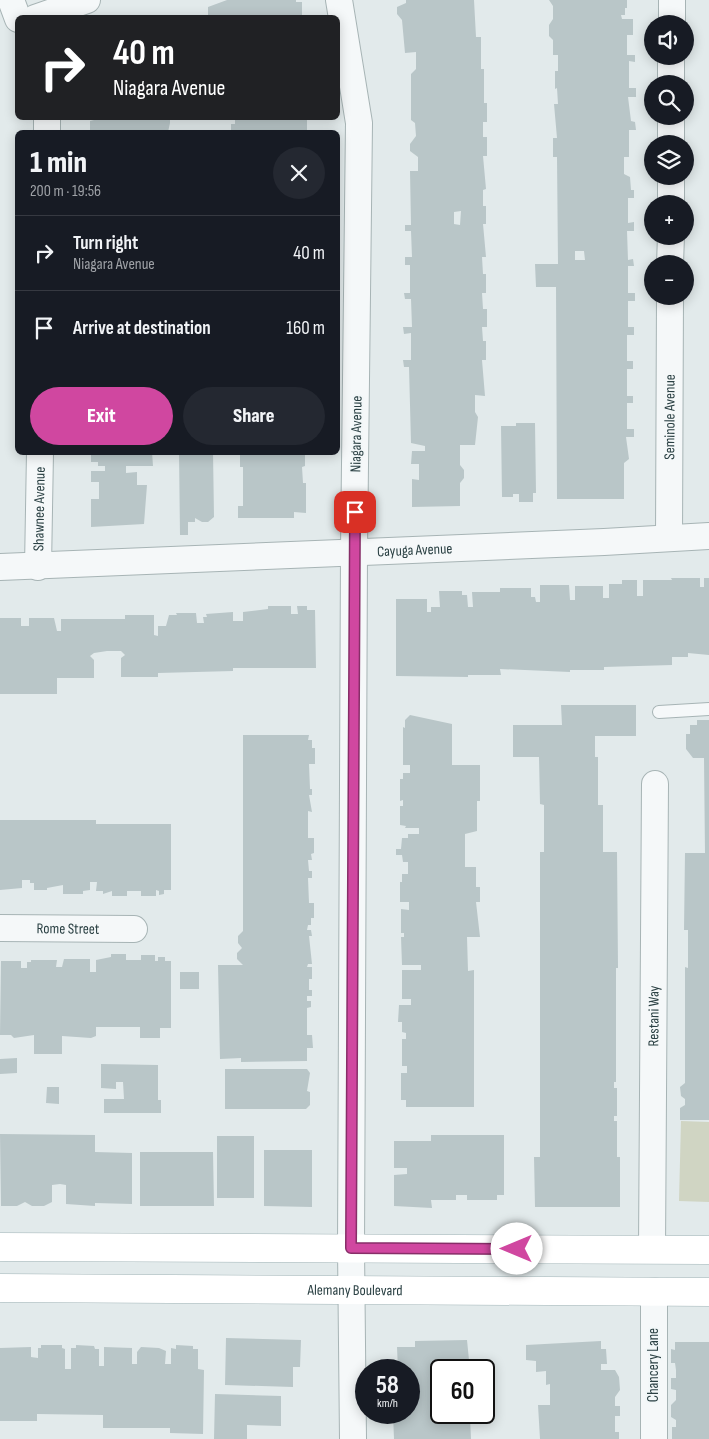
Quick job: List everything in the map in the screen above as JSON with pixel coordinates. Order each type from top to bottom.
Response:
[{"type":"main road","points":[[0,1247],[709,1250]]},
{"type":"main road","name":"Alemany Boulevard","points":[[0,1288],[709,1292]]},
{"type":"street","points":[[11,0],[17,15]]},
{"type":"street","points":[[44,15],[87,0]]},
{"type":"street","name":"Niagara Avenue","points":[[339,0],[359,123],[354,551],[351,1248],[353,1439]]},
{"type":"street","points":[[672,0],[672,15]]},
{"type":"street","points":[[0,30],[15,25]]},
{"type":"street","name":"Seminole Avenue","points":[[669,538],[670,305]]},
{"type":"street","name":"Shawnee Avenue","points":[[38,567],[40,455]]},
{"type":"street","name":"Cayuga Avenue","points":[[0,567],[38,567],[709,536]]},
{"type":"street","name":"Restani Way","points":[[652,1250],[655,784]]},
{"type":"street","name":"Rome Street","points":[[0,928],[134,929]]},
{"type":"street","name":"Chancery Lane","points":[[654,1291],[654,1439]]},
{"type":"lane","points":[[659,712],[709,709]]},
{"type":"green space","points":[[681,1121],[709,1122],[709,1202],[679,1201]]},
{"type":"building","points":[[227,0],[296,0],[296,2],[302,2],[302,15],[208,15],[208,7]]},
{"type":"building","points":[[406,0],[474,0],[476,37],[481,37],[481,69],[484,69],[484,103],[487,103],[487,122],[483,122],[483,137],[487,137],[487,156],[483,156],[486,189],[483,190],[483,206],[486,206],[486,224],[483,224],[486,257],[482,257],[483,274],[486,274],[486,293],[482,293],[483,309],[487,309],[487,327],[482,327],[483,341],[486,341],[486,360],[482,360],[485,396],[475,395],[475,412],[478,417],[475,445],[460,445],[460,465],[464,470],[464,478],[460,483],[460,506],[412,507],[412,479],[419,480],[419,464],[411,464],[412,451],[425,451],[425,446],[411,443],[409,367],[404,367],[403,360],[411,360],[411,333],[404,334],[403,327],[412,327],[411,299],[405,299],[404,293],[410,293],[410,265],[405,265],[405,257],[412,257],[411,231],[405,231],[405,225],[411,225],[410,171],[418,171],[418,157],[410,151],[410,144],[416,136],[415,123],[411,120],[411,74],[416,69],[416,52],[405,53],[402,20],[397,14],[397,7],[406,3]],"holes":[[[461,211],[460,225],[454,224],[454,212]]]},
{"type":"building","points":[[549,0],[627,0],[627,8],[625,8],[625,15],[621,15],[622,19],[633,19],[633,35],[627,35],[627,55],[635,55],[635,62],[629,61],[629,88],[636,88],[636,97],[628,97],[631,121],[635,122],[636,130],[629,130],[629,157],[624,157],[624,174],[630,177],[631,190],[634,190],[634,198],[628,198],[628,223],[634,222],[634,231],[627,231],[628,260],[633,259],[634,266],[628,266],[628,293],[635,293],[635,301],[628,301],[628,327],[634,327],[634,335],[627,335],[627,361],[633,361],[633,369],[627,369],[627,396],[633,396],[633,403],[627,403],[627,429],[634,429],[634,437],[626,437],[629,459],[624,463],[624,499],[557,499],[556,287],[536,287],[535,264],[558,264],[557,157],[553,157],[553,138],[557,138],[554,104],[558,104],[557,88],[555,89],[555,71],[558,71],[558,55],[553,55],[553,40],[549,36],[549,25],[553,19],[553,6]],"holes":[[[575,251],[584,251],[585,260],[575,260]]]},
{"type":"building","points":[[170,120],[170,123],[168,130],[90,130],[90,121]]},
{"type":"building","points":[[235,120],[307,120],[307,130],[231,130],[231,124],[235,124]]},
{"type":"building","points":[[516,423],[535,423],[536,493],[533,493],[533,502],[519,502],[519,494],[513,494],[513,497],[502,497],[501,426],[516,426]]},
{"type":"building","points":[[91,455],[152,455],[153,466],[126,466],[126,473],[137,472],[137,485],[147,485],[144,524],[91,527],[91,499],[99,499],[99,482],[91,482],[91,471],[105,471],[105,466],[98,466],[98,462],[91,462]]},
{"type":"building","points":[[179,455],[213,455],[214,517],[208,522],[202,522],[195,518],[195,522],[188,522],[188,535],[180,535]]},
{"type":"building","points":[[240,455],[305,455],[305,466],[302,467],[303,483],[306,483],[306,513],[294,512],[294,518],[238,518],[238,506],[243,506],[243,467],[240,467]]},
{"type":"building","points":[[671,578],[700,578],[700,587],[704,587],[704,578],[709,578],[709,655],[688,653],[688,657],[672,657],[672,665],[604,667],[604,670],[570,670],[570,672],[500,669],[501,675],[468,675],[468,677],[396,676],[396,599],[427,599],[427,612],[431,612],[431,607],[440,607],[439,591],[462,591],[462,595],[467,595],[468,607],[473,607],[472,592],[500,592],[500,588],[531,588],[531,597],[535,597],[536,602],[540,602],[540,585],[569,585],[570,600],[575,600],[575,586],[603,586],[603,598],[609,598],[609,584],[622,584],[622,580],[637,580],[637,596],[643,596],[643,580],[672,580]]},
{"type":"building","points":[[268,606],[291,606],[291,614],[298,614],[297,606],[307,606],[307,610],[315,610],[316,668],[233,668],[233,671],[158,673],[158,677],[121,677],[121,658],[125,655],[121,651],[107,651],[94,653],[90,656],[94,660],[94,678],[57,678],[57,694],[0,694],[0,618],[21,618],[21,626],[29,626],[29,618],[54,618],[57,631],[61,631],[61,619],[125,619],[125,615],[154,615],[154,635],[158,636],[158,626],[166,626],[169,615],[177,615],[176,613],[196,613],[197,623],[204,623],[203,617],[207,617],[206,614],[233,612],[233,621],[243,621],[243,612],[268,609]]},
{"type":"building","points":[[561,705],[636,705],[636,736],[595,736],[595,757],[598,757],[598,805],[603,805],[603,852],[617,852],[618,968],[616,968],[616,1082],[614,1082],[614,1088],[617,1088],[617,1116],[614,1116],[614,1121],[617,1121],[617,1157],[620,1157],[620,1207],[535,1207],[534,1157],[540,1157],[540,852],[544,852],[544,805],[540,804],[539,757],[513,757],[513,725],[562,725]]},
{"type":"building","points":[[410,715],[452,724],[452,765],[480,765],[480,801],[477,801],[477,831],[465,834],[465,867],[476,867],[476,887],[480,887],[480,902],[476,902],[480,937],[467,937],[468,971],[474,970],[474,1107],[406,1107],[406,1100],[401,1100],[401,1073],[407,1073],[407,1066],[402,1066],[402,1039],[406,1039],[406,1033],[402,1032],[402,1022],[398,1022],[399,1005],[411,1005],[411,999],[402,999],[402,970],[421,970],[421,965],[402,965],[401,937],[404,937],[404,933],[401,933],[401,909],[409,910],[409,902],[400,902],[400,882],[402,882],[402,874],[408,874],[408,862],[403,862],[402,855],[396,855],[396,849],[401,849],[402,838],[408,838],[408,834],[419,834],[419,828],[405,828],[406,826],[400,825],[400,806],[403,806],[403,800],[400,801],[400,779],[403,779],[403,773],[410,773],[410,765],[403,765],[403,727],[405,728],[405,720]]},
{"type":"building","points":[[697,720],[709,720],[709,1120],[680,1120],[680,1108],[685,1105],[685,1099],[681,1096],[680,1087],[685,1083],[685,967],[688,968],[688,930],[684,930],[685,853],[705,853],[704,758],[693,758],[686,749],[686,734],[690,734],[690,725],[697,725]]},
{"type":"building","points":[[243,735],[309,735],[308,740],[312,740],[312,748],[315,748],[315,764],[309,764],[312,795],[309,795],[312,812],[308,811],[308,838],[314,838],[314,853],[311,854],[312,860],[308,860],[309,871],[312,871],[312,878],[308,878],[309,903],[314,903],[314,918],[311,918],[311,925],[308,925],[307,930],[311,930],[312,936],[309,936],[312,964],[308,964],[307,967],[312,967],[312,979],[309,979],[309,990],[312,990],[312,996],[307,996],[307,1001],[311,1001],[311,1007],[307,1008],[307,1035],[312,1035],[313,1048],[307,1048],[307,1061],[241,1062],[241,1058],[220,1059],[218,965],[243,965],[237,959],[237,953],[242,948],[238,943],[238,936],[243,931]]},
{"type":"building","points":[[0,820],[96,820],[96,824],[171,824],[171,890],[164,890],[164,894],[159,895],[159,891],[156,890],[156,896],[141,896],[141,891],[127,891],[127,896],[112,896],[112,891],[103,894],[103,891],[96,891],[97,882],[90,882],[90,890],[83,891],[83,894],[63,894],[63,885],[47,888],[47,890],[34,890],[34,883],[30,883],[30,880],[22,880],[22,888],[0,890]]},
{"type":"building","points":[[111,954],[126,954],[126,960],[141,960],[141,955],[155,955],[155,961],[158,961],[158,957],[165,957],[165,961],[171,961],[171,1028],[160,1028],[160,1038],[140,1038],[140,1027],[96,1027],[96,1036],[91,1038],[62,1036],[62,1054],[34,1054],[34,1035],[14,1038],[11,1035],[0,1035],[1,961],[21,961],[21,968],[27,968],[27,962],[31,962],[31,960],[57,960],[56,967],[62,967],[64,959],[90,959],[90,972],[96,972],[96,960],[111,957]]},
{"type":"building","points":[[180,972],[199,972],[199,989],[180,989]]},
{"type":"building","points":[[17,1058],[17,1073],[0,1074],[0,1059]]},
{"type":"building","points":[[101,1064],[158,1065],[158,1100],[161,1100],[161,1113],[104,1113],[104,1099],[124,1099],[123,1082],[116,1082],[116,1089],[101,1088]]},
{"type":"building","points":[[225,1069],[307,1069],[310,1073],[307,1091],[310,1092],[310,1105],[306,1109],[225,1109]]},
{"type":"building","points":[[47,1087],[59,1087],[59,1104],[46,1103]]},
{"type":"building","points":[[0,1134],[95,1135],[95,1152],[132,1153],[132,1204],[95,1203],[95,1206],[66,1204],[66,1185],[60,1184],[52,1185],[52,1202],[44,1206],[32,1206],[25,1202],[17,1206],[1,1206]]},
{"type":"building","points":[[431,1135],[504,1135],[504,1195],[497,1195],[497,1200],[467,1200],[467,1195],[456,1195],[456,1200],[431,1200],[432,1208],[394,1206],[394,1175],[407,1174],[407,1168],[394,1168],[394,1141],[431,1141]]},
{"type":"building","points":[[217,1136],[254,1136],[254,1198],[217,1198]]},
{"type":"building","points":[[264,1150],[312,1150],[312,1207],[264,1206]]},
{"type":"building","points":[[140,1152],[213,1152],[214,1206],[140,1206]]},
{"type":"building","points":[[226,1338],[301,1340],[300,1367],[293,1367],[293,1387],[225,1385]]},
{"type":"building","points":[[467,1340],[469,1359],[430,1359],[430,1424],[470,1424],[471,1439],[394,1439],[393,1424],[420,1424],[420,1359],[398,1359],[397,1347],[415,1347],[415,1341]]},
{"type":"building","points":[[601,1341],[601,1349],[606,1349],[607,1364],[601,1364],[601,1370],[615,1370],[619,1377],[620,1390],[615,1397],[615,1406],[620,1406],[620,1416],[615,1416],[615,1432],[619,1432],[619,1439],[540,1439],[538,1405],[550,1405],[550,1384],[546,1385],[546,1371],[536,1372],[536,1361],[526,1360],[526,1345]]},
{"type":"building","points":[[675,1342],[709,1342],[709,1439],[672,1439],[672,1427],[676,1427],[676,1420],[671,1417],[671,1405],[676,1400],[676,1390],[671,1389],[671,1378],[676,1378],[676,1370],[675,1363],[671,1363],[671,1349],[675,1350]]},
{"type":"building","points":[[41,1345],[62,1345],[62,1348],[65,1349],[65,1369],[71,1369],[71,1348],[76,1348],[76,1345],[94,1346],[95,1349],[99,1349],[99,1366],[104,1366],[104,1347],[132,1348],[132,1364],[137,1364],[137,1352],[141,1347],[159,1348],[166,1351],[165,1364],[171,1364],[171,1348],[176,1349],[176,1345],[193,1346],[193,1349],[198,1349],[198,1369],[204,1370],[203,1434],[170,1433],[170,1428],[103,1428],[103,1415],[37,1414],[37,1421],[0,1421],[0,1348],[31,1347],[31,1357],[38,1358],[38,1348],[41,1348]]},
{"type":"building","points":[[215,1394],[281,1396],[281,1426],[247,1425],[247,1439],[214,1439]]},
{"type":"route","points":[[355,512],[351,1248],[517,1249]]}]
